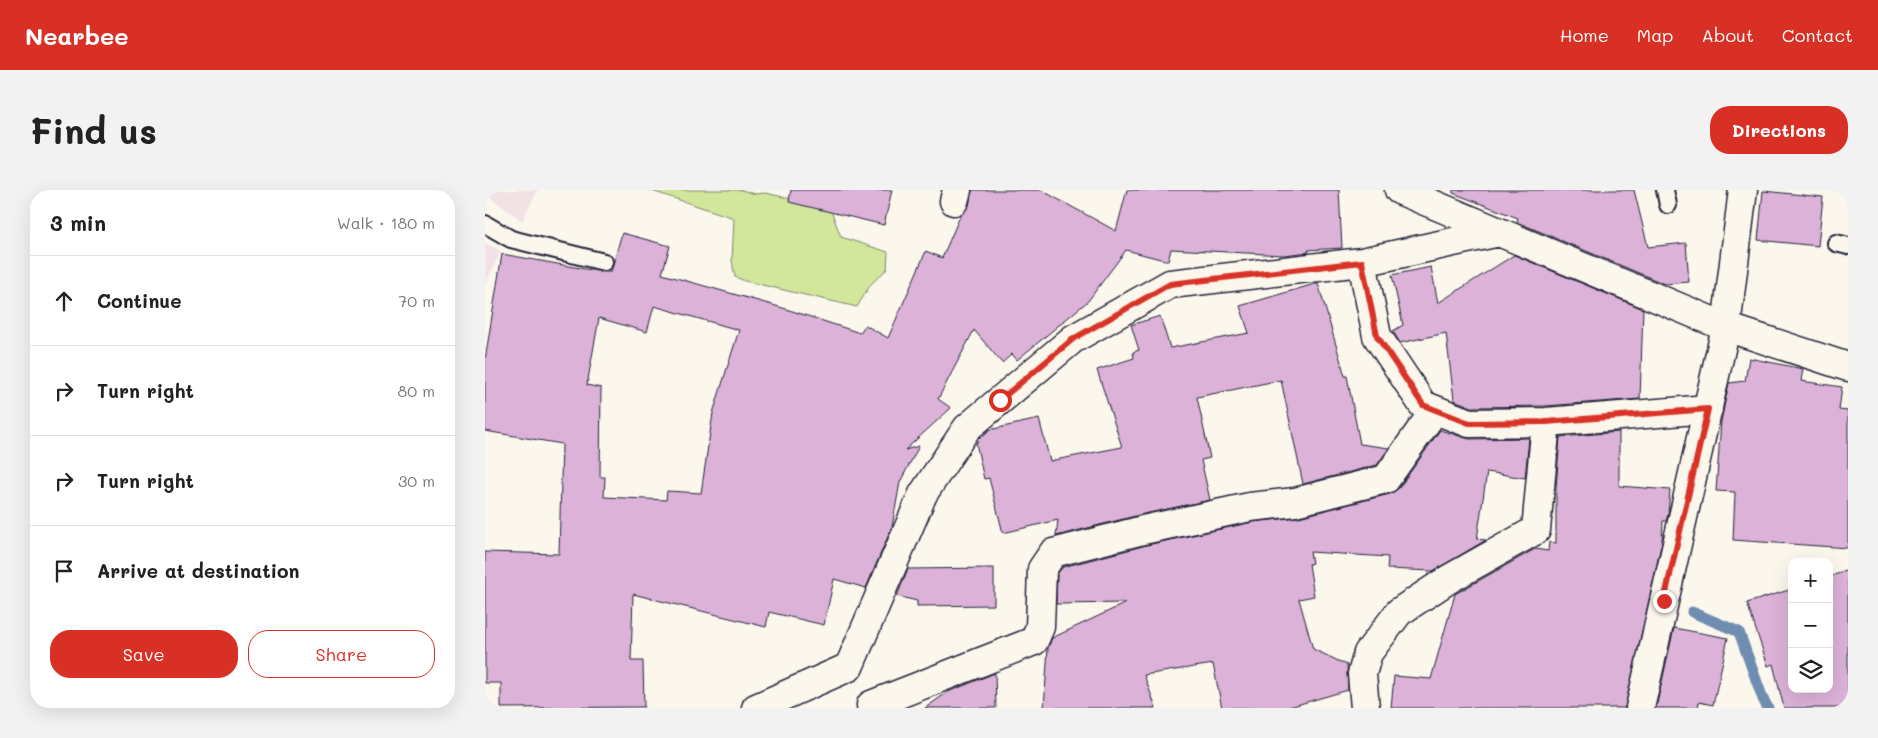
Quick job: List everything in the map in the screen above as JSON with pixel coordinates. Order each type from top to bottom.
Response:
[{"type":"street","points":[[1399,190],[1726,327],[1848,367]]},
{"type":"street","points":[[1640,708],[1726,327],[1743,190]]},
{"type":"street","points":[[756,708],[849,667],[923,494],[967,428],[1073,339],[1170,284],[1362,262],[1499,232]]},
{"type":"street","points":[[1362,262],[1377,336],[1423,405],[1469,423],[1546,422],[1708,409]]},
{"type":"street","points":[[849,667],[872,707],[1034,641],[1040,627],[1042,569],[1053,554],[1143,530],[1250,507],[1295,502],[1387,479],[1435,410]]},
{"type":"street","points":[[1365,708],[1363,674],[1368,653],[1399,612],[1449,579],[1537,530],[1546,422]]},
{"type":"lane","points":[[485,224],[511,239],[604,262]]},
{"type":"shaded area","points":[[485,190],[538,190],[522,221],[485,194]]},
{"type":"shaded area","points":[[485,243],[501,251],[485,285]]},
{"type":"green space","points":[[649,190],[742,190],[755,194],[766,193],[830,208],[841,237],[888,252],[887,269],[871,284],[857,307],[745,281],[735,277],[732,261],[734,218]]},
{"type":"building","points":[[791,190],[892,190],[884,225],[789,202]]},
{"type":"building","points":[[972,190],[1041,190],[1116,231],[1127,190],[1339,190],[1342,248],[1308,250],[1309,252],[1284,255],[1171,249],[1168,261],[1126,250],[1088,301],[1017,360],[1012,354],[1002,363],[974,330],[938,399],[951,408],[905,450],[919,446],[900,482],[892,527],[866,588],[834,579],[824,625],[769,612],[766,627],[633,594],[631,661],[643,661],[644,707],[501,708],[501,683],[485,683],[485,552],[559,554],[562,444],[485,431],[485,360],[502,254],[611,272],[622,233],[670,246],[662,274],[783,308],[860,333],[865,325],[888,338],[926,251],[942,258],[961,214],[969,206]],"holes":[[[654,306],[739,330],[713,413],[701,493],[667,491],[666,500],[604,497],[605,477],[600,477],[601,388],[587,385],[599,318],[647,332]]]},
{"type":"building","points":[[1453,190],[1634,190],[1648,247],[1686,243],[1689,282],[1665,284],[1517,222],[1518,218],[1453,193]]},
{"type":"building","points":[[1763,191],[1823,197],[1818,246],[1758,240]]},
{"type":"building","points":[[1514,255],[1643,309],[1640,399],[1545,406],[1472,407],[1454,400],[1446,333],[1400,343],[1393,331],[1403,325],[1392,275],[1431,267],[1438,303]]},
{"type":"building","points":[[1318,283],[1345,376],[1347,376],[1360,444],[1389,448],[1377,465],[1303,484],[1281,380],[1197,397],[1210,458],[1201,460],[1210,500],[1139,515],[1056,536],[1058,520],[1003,533],[989,478],[984,479],[976,443],[989,430],[1039,419],[1050,461],[1122,447],[1097,370],[1134,358],[1133,352],[1139,350],[1131,325],[1160,316],[1170,348],[1249,333],[1240,306]]},
{"type":"building","points":[[1749,358],[1803,369],[1801,381],[1842,387],[1839,410],[1848,411],[1848,548],[1733,540],[1735,492],[1716,491],[1721,421],[1729,383],[1745,381]]},
{"type":"building","points":[[1440,430],[1469,439],[1529,438],[1525,478],[1487,472],[1477,539],[1486,540],[1433,571],[1387,569],[1388,557],[1310,552],[1312,563],[1309,564],[1314,596],[1299,599],[1313,649],[1347,665],[1348,690],[1286,708],[1222,708],[1213,664],[1144,675],[1156,708],[1044,708],[1048,648],[1052,638],[1126,603],[1056,604],[1057,574],[1063,567],[1147,545],[1253,522],[1299,517],[1390,494],[1399,488]]},
{"type":"building","points":[[1619,432],[1619,486],[1670,490],[1668,514],[1666,521],[1663,521],[1662,541],[1625,708],[1391,708],[1394,676],[1431,679],[1455,594],[1535,549],[1548,551],[1549,542],[1556,543],[1556,488],[1560,437]]},
{"type":"building","points":[[994,568],[994,605],[917,606],[917,601],[897,596],[908,569]]},
{"type":"building","points":[[1848,570],[1848,708],[1784,708],[1773,664],[1768,666],[1747,603],[1788,590],[1788,693],[1833,693],[1833,576]]},
{"type":"building","points":[[1674,628],[1728,638],[1713,705],[1699,702],[1698,708],[1656,708]]},
{"type":"building","points":[[995,673],[996,708],[925,708],[948,692]]},
{"type":"waterway","points":[[1692,612],[1739,632],[1768,708]]},
{"type":"route","points":[[1000,400],[1073,339],[1170,284],[1362,262],[1377,336],[1423,405],[1469,423],[1546,422],[1708,409],[1664,601]]}]
